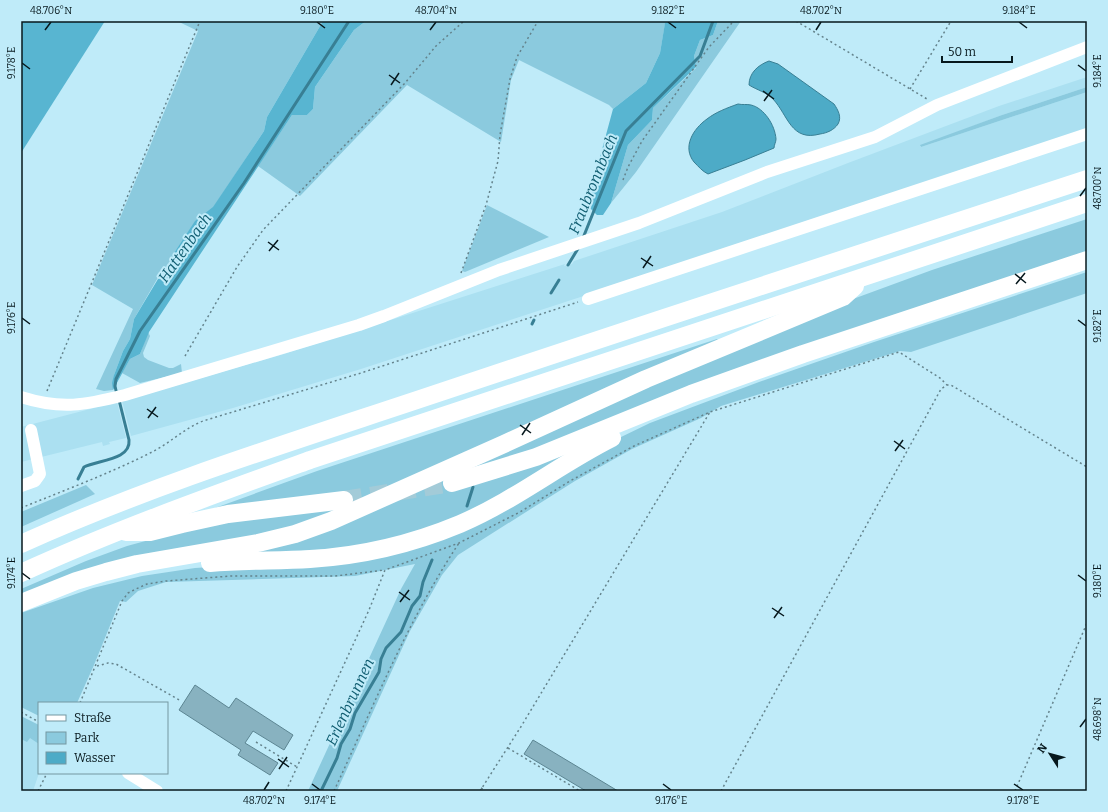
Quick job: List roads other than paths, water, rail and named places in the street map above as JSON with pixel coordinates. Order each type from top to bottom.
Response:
[{"type":"highway","points":[[21,544],[111,506],[296,440],[1087,179]]},
{"type":"highway","points":[[21,573],[117,532],[189,504],[371,439],[1087,203]]},
{"type":"highway","points":[[452,483],[536,457],[656,408],[810,352],[1087,260]]},
{"type":"highway","points":[[21,604],[64,586],[106,572],[167,559],[258,543],[294,534],[331,521],[646,379],[843,297],[865,277]]},
{"type":"highway","points":[[167,559],[193,564],[228,561],[311,559],[354,554],[409,543],[459,524],[500,504],[591,449],[630,429],[656,408]]},
{"type":"highway","points":[[117,532],[150,532],[228,514],[344,500]]},
{"type":"street","points":[[21,397],[55,405],[75,405],[111,398],[359,325],[414,305],[499,270],[675,209],[767,172],[875,137],[937,105],[1087,47]]},
{"type":"street","points":[[588,299],[1087,134]]},
{"type":"street","points":[[21,486],[35,481],[40,474],[31,430]]},
{"type":"street","points":[[130,774],[157,791]]},
{"type":"water","points":[[769,61],[778,64],[834,104],[840,116],[838,124],[830,131],[823,134],[810,135],[796,131],[773,99],[749,85],[752,73],[761,65]]},
{"type":"water","points":[[738,104],[751,105],[764,113],[774,128],[776,140],[774,148],[708,174],[694,162],[691,156],[689,144],[691,139],[697,128],[707,119],[718,112]]},
{"type":"waterway","name":"Hattenbach","points":[[117,395],[115,386],[116,379],[140,331],[244,183],[349,21]]},
{"type":"waterway","name":"Fraubronnbach","points":[[583,238],[626,131],[700,56],[713,21]]},
{"type":"waterway","name":"Fraubronnbach","points":[[568,265],[579,247]]},
{"type":"waterway","name":"Fraubronnbach","points":[[551,293],[559,280]]},
{"type":"waterway","name":"Fraubronnbach","points":[[532,324],[534,320]]},
{"type":"waterway","name":"Hattenbach","points":[[78,479],[84,467],[119,455],[125,452],[128,447],[129,440],[119,400]]},
{"type":"waterway","name":"Erlenbrunnen","points":[[467,506],[473,487]]},
{"type":"waterway","name":"Erlenbrunnen","points":[[321,791],[337,758],[341,744],[350,729],[355,713],[379,672],[381,659],[386,648],[401,632],[412,606],[420,596],[423,582],[432,560]]},
{"type":"tunnel","points":[[344,500],[452,483]]}]
